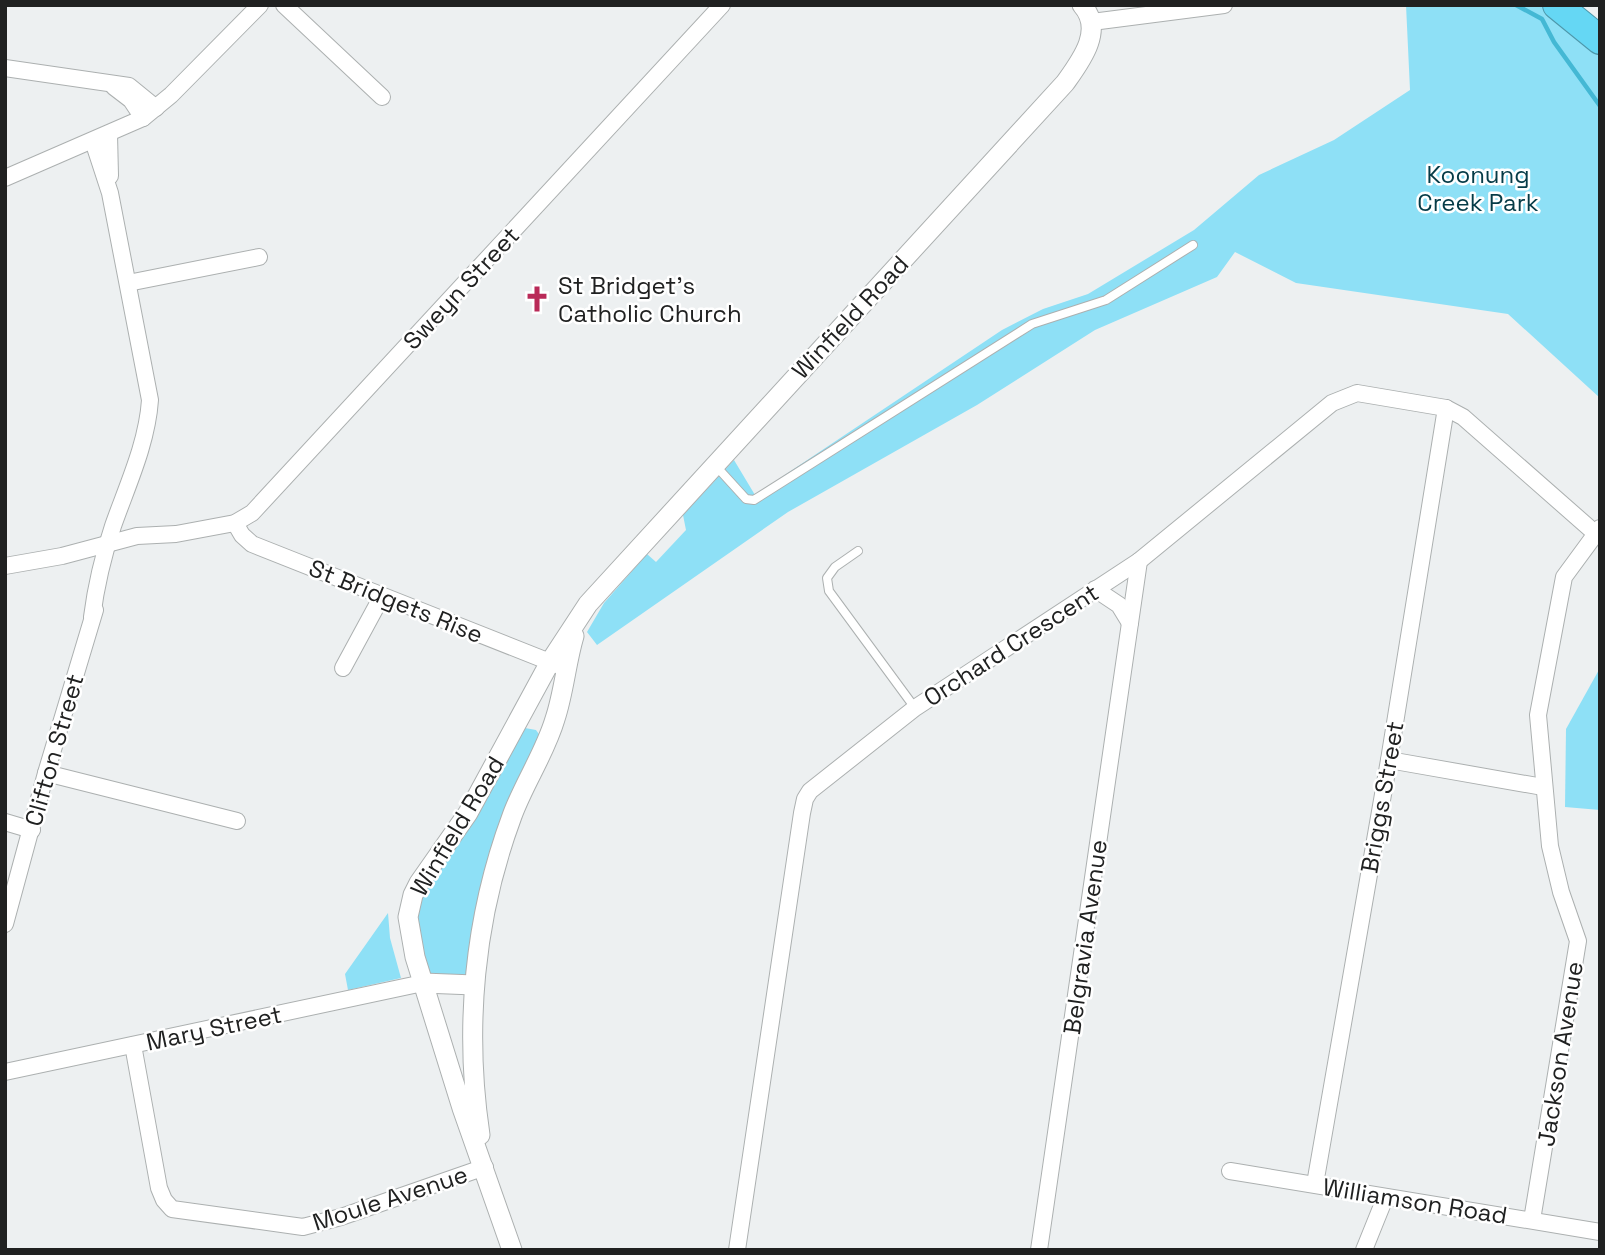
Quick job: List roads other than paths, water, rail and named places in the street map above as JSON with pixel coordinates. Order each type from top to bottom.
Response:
[{"type":"highway","points":[[1558,5],[1600,40]]},
{"type":"street","points":[[5,178],[109,134],[150,113],[260,5]]},
{"type":"street","points":[[284,5],[382,97]]},
{"type":"street","name":"Sweyn Street","points":[[5,566],[62,556],[87,556],[112,546],[147,543],[244,519],[261,505],[722,5]]},
{"type":"street","points":[[1087,14],[1224,5]]},
{"type":"street","name":"Winfield Road","points":[[512,1250],[462,1108],[423,983],[408,929],[409,906],[413,895],[558,665],[579,618],[599,591],[1065,83],[1086,50],[1092,31],[1087,14]]},
{"type":"street","points":[[5,68],[109,84],[150,113]]},
{"type":"street","name":"Clifton Street","points":[[109,134],[110,193]]},
{"type":"street","name":"Clifton Street","points":[[5,924],[148,418],[149,400],[128,282],[110,193],[93,141]]},
{"type":"street","points":[[128,282],[259,257]]},
{"type":"street","name":"Orchard Crescent","points":[[737,1250],[804,799],[810,790],[915,708],[1139,561],[1332,403],[1357,393],[1446,408],[1463,417],[1597,530]]},
{"type":"street","name":"Briggs Street","points":[[1315,1184],[1389,760],[1446,408]]},
{"type":"street","name":"St Bridgets Rise","points":[[235,523],[242,535],[252,544],[558,665]]},
{"type":"street","name":"Jackson Avenue","points":[[1532,1220],[1578,941],[1560,892],[1550,846],[1538,715],[1564,577],[1597,530]]},
{"type":"street","name":"Belgravia Avenue","points":[[1039,1250],[1139,561]]},
{"type":"street","points":[[1096,590],[1119,604],[1130,624]]},
{"type":"street","points":[[343,668],[382,596]]},
{"type":"street","name":"Winfield Road","points":[[485,1167],[475,1087],[474,985],[483,918],[495,867],[513,814],[551,732],[558,665]]},
{"type":"street","points":[[1389,760],[1543,787]]},
{"type":"street","points":[[46,773],[237,821]]},
{"type":"street","points":[[5,822],[32,830]]},
{"type":"street","points":[[423,983],[474,985]]},
{"type":"street","name":"Mary Street","points":[[5,1072],[423,983]]},
{"type":"street","name":"Moule Avenue","points":[[133,1045],[159,1188],[172,1209],[303,1227],[341,1217],[485,1167]]},
{"type":"street","name":"Williamson Road","points":[[1230,1171],[1600,1232]]},
{"type":"street","points":[[1364,1250],[1385,1198]]},
{"type":"lane","points":[[715,465],[746,499],[754,500],[1032,324],[1106,300],[1193,245]]},
{"type":"lane","points":[[858,551],[835,567],[827,578],[829,592],[915,708]]},
{"type":"waterway","points":[[1516,5],[1542,19],[1554,42],[1600,106]]},
{"type":"place","name":"St Bridget's Catholic Church","points":[[537,299]]},
{"type":"park label","name":"Koonung Creek Park","points":[[1478,188]]}]
